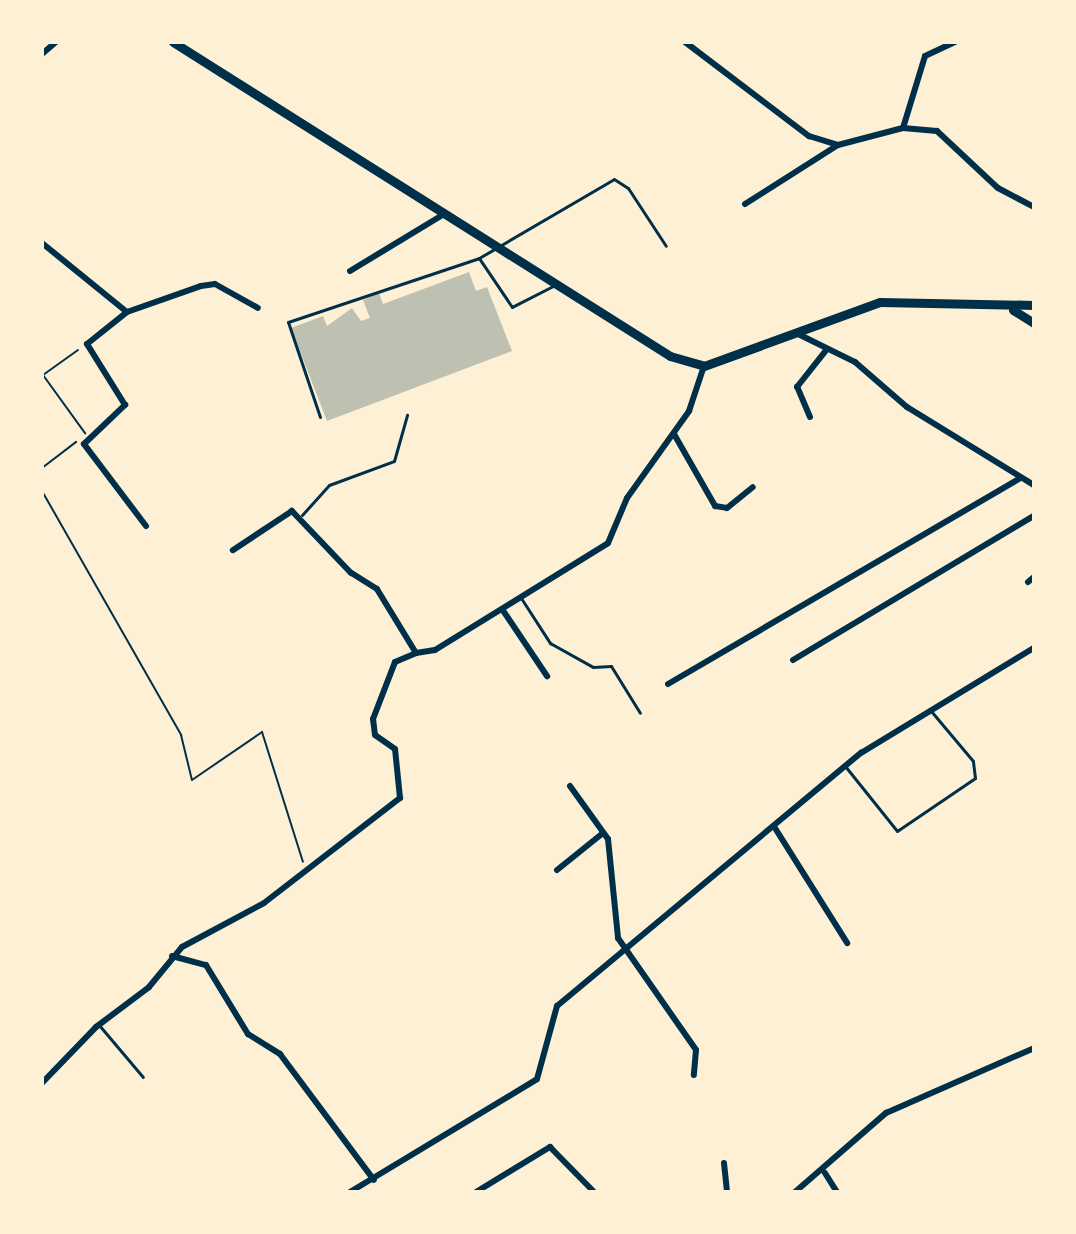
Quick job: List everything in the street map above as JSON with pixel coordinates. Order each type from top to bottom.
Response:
[{"type":"main road","points":[[173,42],[627,334],[704,366],[880,302],[1013,310],[1034,305]]},
{"type":"main road","points":[[1013,310],[1034,323]]},
{"type":"street","points":[[42,54],[56,42]]},
{"type":"street","points":[[685,42],[694,45],[809,136],[838,145]]},
{"type":"street","points":[[903,128],[925,56],[955,42]]},
{"type":"street","points":[[745,204],[838,145],[903,128],[948,135],[998,188],[1034,207]]},
{"type":"street","points":[[350,271],[444,214]]},
{"type":"street","points":[[42,243],[127,312]]},
{"type":"street","points":[[146,526],[84,444],[125,405],[87,344],[127,312],[215,284],[258,308]]},
{"type":"street","points":[[796,333],[827,349],[1034,485]]},
{"type":"street","points":[[810,417],[797,387],[827,349]]},
{"type":"street","points":[[42,1083],[99,1025],[149,987],[172,956],[264,903],[305,866],[357,836],[400,798],[395,749],[375,735],[373,719],[395,662],[502,609],[608,543],[627,498],[674,434],[704,366]]},
{"type":"street","points":[[674,434],[715,506],[727,508],[753,487]]},
{"type":"street","points":[[668,684],[1020,478]]},
{"type":"street","points":[[233,550],[276,516],[302,515],[351,573],[377,589],[416,653]]},
{"type":"street","points":[[793,660],[1034,516]]},
{"type":"street","points":[[502,609],[547,676]]},
{"type":"street","points":[[350,1192],[537,1079],[557,1006],[628,952],[845,766],[930,709],[1034,648]]},
{"type":"street","points":[[570,786],[603,833],[612,855],[618,938],[696,1050],[694,1075]]},
{"type":"street","points":[[775,828],[847,943]]},
{"type":"street","points":[[557,870],[603,833]]},
{"type":"street","points":[[172,956],[206,965],[248,1034],[280,1054],[374,1180]]},
{"type":"street","points":[[795,1192],[825,1173],[886,1113],[1034,1048]]},
{"type":"street","points":[[476,1192],[539,1150],[556,1147],[594,1192]]},
{"type":"street","points":[[724,1163],[727,1192]]},
{"type":"street","points":[[825,1173],[837,1192]]},
{"type":"lane","points":[[320,417],[288,322],[479,258],[614,179],[628,188],[666,246]]},
{"type":"lane","points":[[479,258],[512,307],[554,285]]},
{"type":"lane","points":[[302,515],[329,485],[394,461],[407,415]]},
{"type":"lane","points":[[521,598],[550,643],[593,667],[611,666],[640,713]]},
{"type":"lane","points":[[845,766],[897,831],[971,783],[973,761],[930,709]]},
{"type":"lane","points":[[99,1025],[143,1077]]},
{"type":"path","points":[[42,468],[86,434],[43,375],[87,344]]},
{"type":"path","points":[[42,491],[181,735],[192,780],[262,732],[305,866]]},
{"type":"building","points":[[469,272],[476,291],[487,287],[512,351],[327,421],[291,328],[323,316],[327,326],[352,308],[361,321],[370,318],[363,300],[379,293],[383,304]]}]
